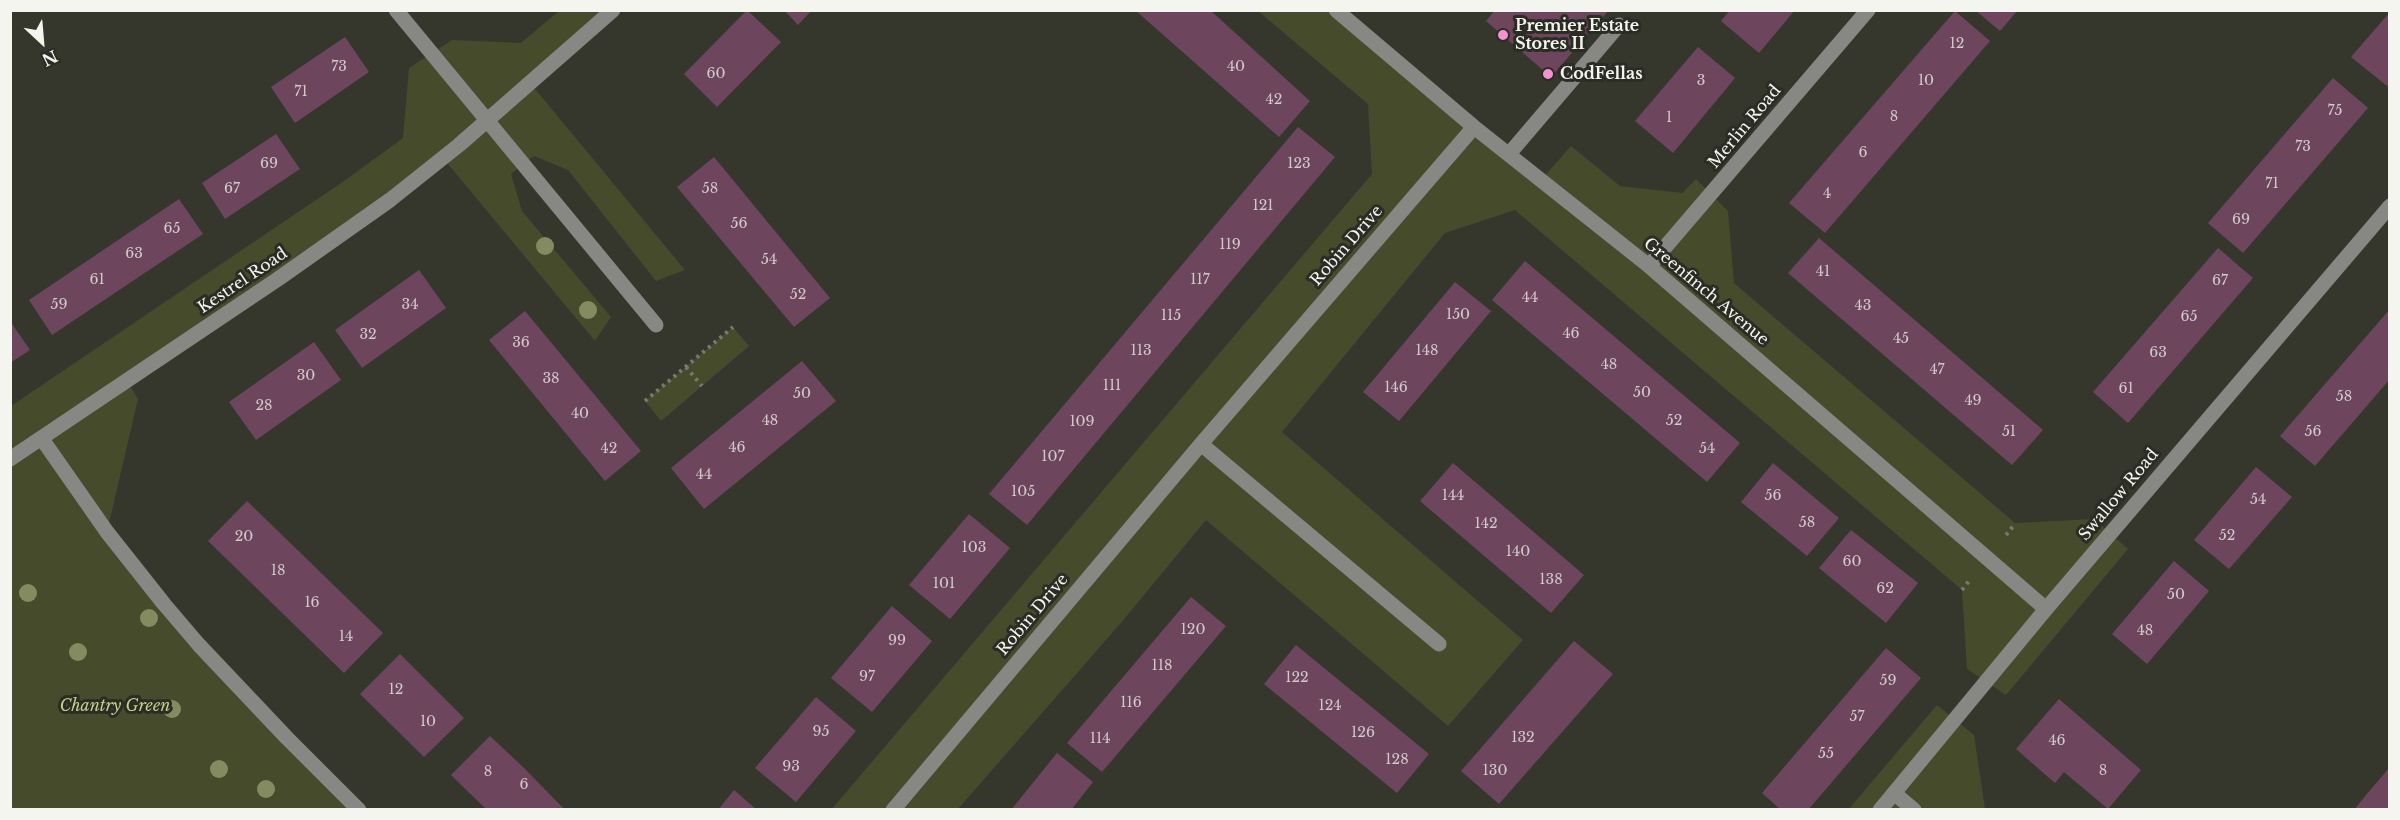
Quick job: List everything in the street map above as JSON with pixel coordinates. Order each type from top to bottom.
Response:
[{"type":"street","points":[[396,10],[656,325]]},
{"type":"street","name":"Kestrel Road","points":[[10,459],[344,233],[428,171],[613,10]]},
{"type":"street","name":"Greenfinch Avenue","points":[[1336,10],[1474,127],[1649,266],[2046,609]]},
{"type":"street","name":"Merlin Road","points":[[1649,266],[1868,10]]},
{"type":"street","points":[[1509,153],[1619,26]]},
{"type":"street","name":"Robin Drive","points":[[893,810],[1201,444],[1474,127]]},
{"type":"street","name":"Swallow Road","points":[[1880,810],[2046,609],[2390,206]]},
{"type":"street","points":[[42,439],[107,532],[171,612],[279,730],[359,810]]},
{"type":"street","points":[[1201,444],[1439,644]]},
{"type":"street","points":[[1894,792],[1914,810]]},
{"type":"path","points":[[645,401],[733,327]]},
{"type":"path","points":[[686,367],[702,386]]},
{"type":"green space","name":"Chantry Green","points":[[559,11],[613,11],[531,84],[685,270],[656,281],[568,170],[534,156],[522,165],[511,174],[522,211],[611,317],[595,341],[443,158],[127,381],[138,399],[107,532],[137,570],[359,809],[11,810],[11,406],[347,179],[403,138],[409,68],[452,40],[521,43]]},
{"type":"green space","points":[[1258,11],[1336,11],[1542,179],[1571,146],[1620,186],[1682,193],[1696,179],[1728,211],[1734,283],[2015,523],[2094,519],[2128,549],[2006,695],[1967,669],[1962,590],[1515,210],[1445,233],[1282,432],[1523,640],[1448,726],[1206,520],[1120,624],[958,809],[831,810],[1372,174],[1368,104]]},
{"type":"green space","points":[[733,327],[749,346],[661,421],[645,401]]},
{"type":"green space","points":[[1937,705],[1974,735],[1985,809],[1848,810]]},
{"type":"building","points":[[747,10],[781,42],[717,107],[684,74]]},
{"type":"building","points":[[784,10],[812,10],[798,25]]},
{"type":"building","points":[[1135,10],[1210,10],[1310,101],[1279,137]]},
{"type":"building","points":[[1495,10],[1609,10],[1551,77],[1486,21]]},
{"type":"building","points":[[1730,10],[1795,10],[1759,53],[1721,21]]},
{"type":"building","points":[[1975,10],[2018,10],[2000,31]]},
{"type":"building","points":[[1955,11],[1990,41],[1825,233],[1789,203]]},
{"type":"building","points":[[2390,12],[2390,83],[2387,86],[2351,57]]},
{"type":"building","points":[[345,37],[369,72],[295,123],[271,87]]},
{"type":"building","points":[[1698,47],[1735,78],[1673,153],[1635,121]]},
{"type":"building","points":[[2333,78],[2368,108],[2243,253],[2208,223]]},
{"type":"building","points":[[1298,127],[1335,157],[1027,525],[989,494]]},
{"type":"building","points":[[276,134],[300,169],[225,219],[202,183]]},
{"type":"building","points":[[714,157],[830,298],[794,327],[677,187]]},
{"type":"building","points":[[179,199],[203,234],[52,335],[29,300]]},
{"type":"building","points":[[1819,238],[2043,430],[2012,465],[1788,273]]},
{"type":"building","points":[[2218,248],[2253,278],[2128,423],[2093,392]]},
{"type":"building","points":[[1525,261],[1740,443],[1707,482],[1492,300]]},
{"type":"building","points":[[419,270],[446,308],[362,368],[335,330]]},
{"type":"building","points":[[1455,282],[1491,311],[1399,421],[1363,392]]},
{"type":"building","points":[[2390,309],[2390,379],[2315,466],[2280,436]]},
{"type":"building","points":[[525,311],[641,451],[605,481],[489,340]]},
{"type":"building","points":[[10,321],[30,350],[10,363]]},
{"type":"building","points":[[314,342],[341,380],[256,440],[229,402]]},
{"type":"building","points":[[802,361],[836,401],[704,509],[671,468]]},
{"type":"building","points":[[1453,463],[1584,575],[1551,613],[1420,501]]},
{"type":"building","points":[[1773,463],[1839,518],[1807,556],[1741,502]]},
{"type":"building","points":[[2256,467],[2292,497],[2229,569],[2194,540]]},
{"type":"building","points":[[247,501],[383,633],[344,673],[208,541]]},
{"type":"building","points":[[969,514],[1010,548],[950,619],[909,585]]},
{"type":"building","points":[[1851,530],[1918,583],[1886,623],[1819,568]]},
{"type":"building","points":[[2174,561],[2209,591],[2147,664],[2112,634]]},
{"type":"building","points":[[1191,597],[1226,626],[1102,772],[1067,743]]},
{"type":"building","points":[[892,606],[932,641],[872,712],[831,678]]},
{"type":"building","points":[[1574,641],[1613,674],[1499,804],[1461,771]]},
{"type":"building","points":[[1296,645],[1429,754],[1397,793],[1264,684]]},
{"type":"building","points":[[1886,648],[1921,678],[1808,810],[1781,810],[1762,793]]},
{"type":"building","points":[[400,654],[464,718],[424,757],[360,694]]},
{"type":"building","points":[[816,697],[856,731],[796,802],[755,768]]},
{"type":"building","points":[[2059,699],[2141,770],[2108,809],[2064,772],[2055,783],[2016,749]]},
{"type":"building","points":[[490,736],[565,810],[487,810],[451,775]]},
{"type":"building","points":[[1057,753],[1093,782],[1071,810],[1011,810]]},
{"type":"building","points":[[2390,767],[2390,810],[2354,810],[2366,795]]},
{"type":"building","points":[[734,790],[757,810],[718,810]]},
{"type":"place","name":"Premier Estate Stores II","points":[[1503,35]]},
{"type":"place","name":"CodFellas","points":[[1548,74]]}]
